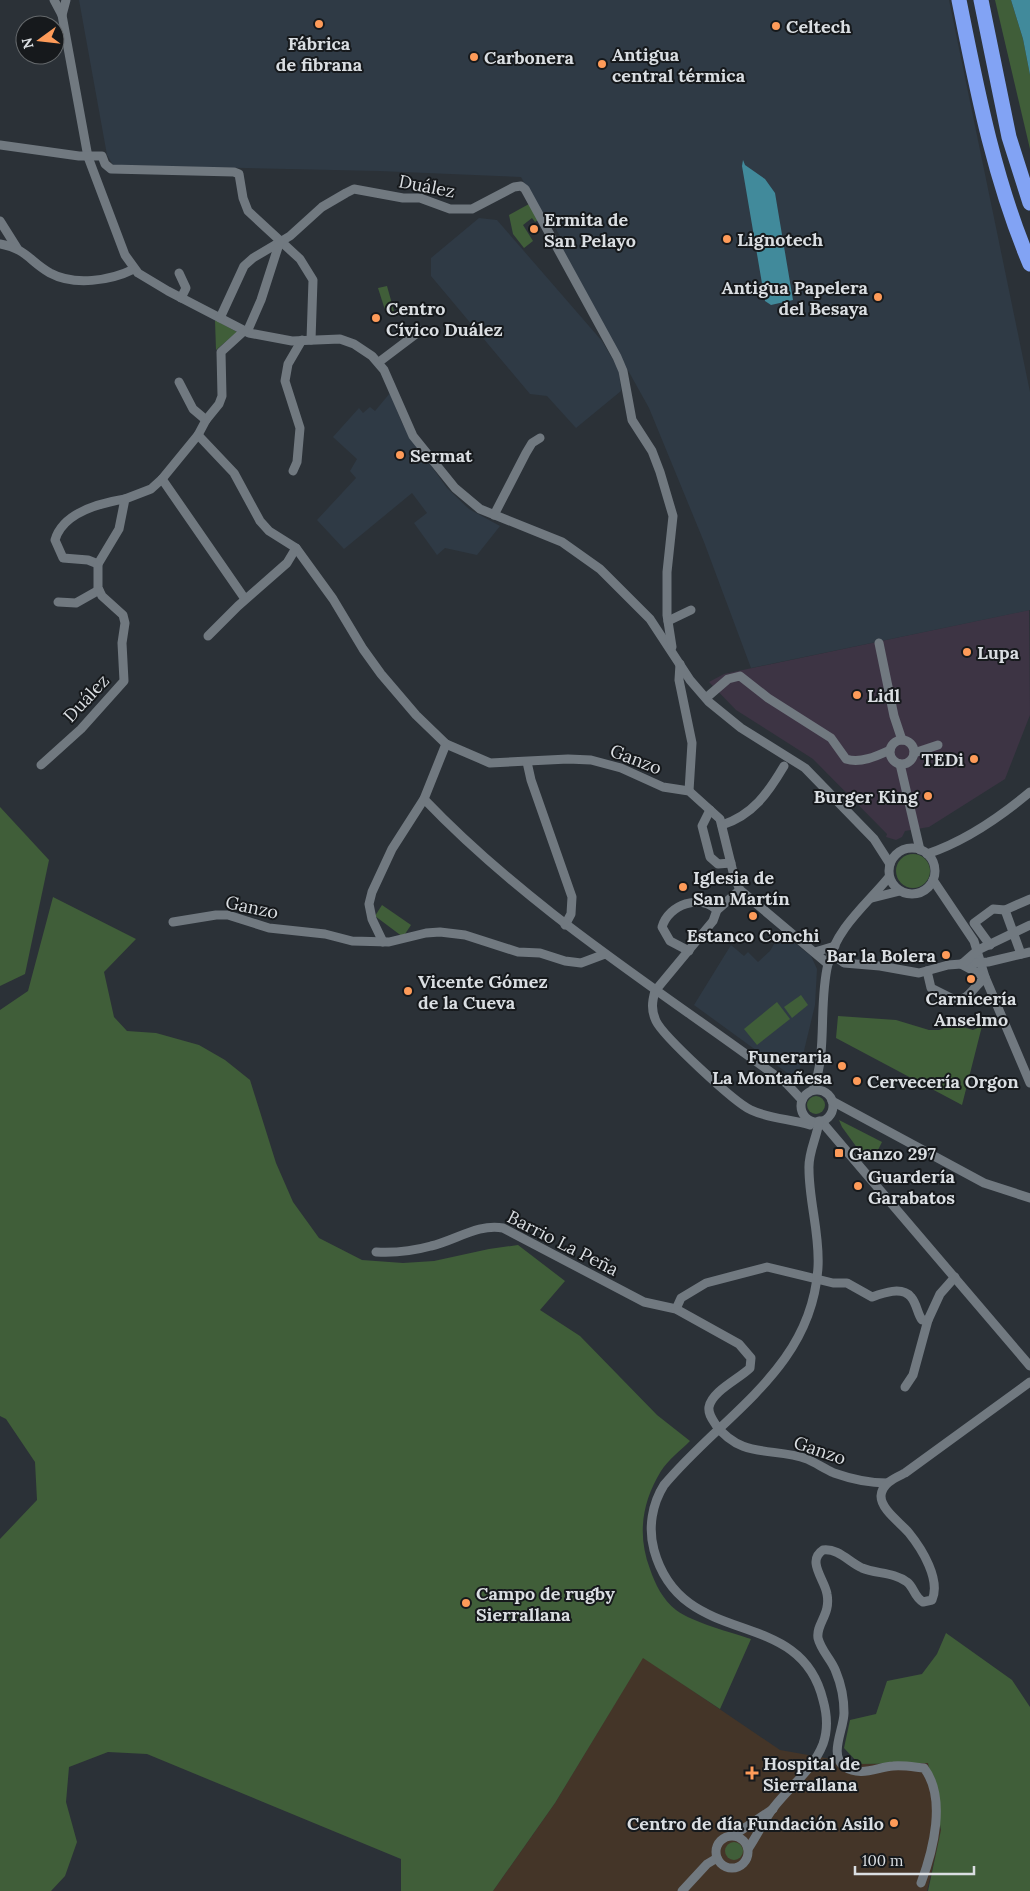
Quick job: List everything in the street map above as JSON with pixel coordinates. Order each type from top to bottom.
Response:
[{"type":"highway","points":[[958,0],[991,153],[1006,201],[1030,264]]},
{"type":"highway","points":[[981,0],[1009,136],[1030,204]]},
{"type":"street","points":[[54,0],[62,15]]},
{"type":"street","points":[[62,15],[66,0]]},
{"type":"street","points":[[65,31],[88,157],[112,224],[134,269],[149,281],[245,332],[272,339],[306,340],[334,338],[346,340],[362,348],[379,362],[413,436],[454,488],[473,505],[494,516],[568,546],[600,569],[650,619],[680,664],[706,698],[736,725],[798,762],[874,838],[887,847],[903,850],[924,852],[951,846]]},
{"type":"street","points":[[0,145],[88,157],[102,156],[111,169],[234,172],[241,179],[243,198],[248,210],[300,259],[313,280],[314,311],[306,340],[288,364],[284,381],[300,428],[297,462],[294,471]]},
{"type":"street","name":"Duález","points":[[220,318],[244,266],[290,236],[322,207],[354,190],[403,198],[420,198],[450,209],[472,209],[514,187],[521,186],[525,189],[617,357],[623,371],[632,420],[652,451],[670,499],[673,516],[667,572],[668,618]]},
{"type":"street","points":[[0,221],[18,248],[51,273],[78,280],[107,278],[134,269]]},
{"type":"street","points":[[98,564],[88,560],[63,558],[55,540],[57,534],[84,510],[126,499],[151,489],[162,479],[198,435],[206,420],[219,404],[222,396],[222,352],[245,332],[261,300],[280,241]]},
{"type":"street","points":[[0,244],[18,248]]},
{"type":"street","points":[[179,273],[186,288],[181,298]]},
{"type":"street","points":[[379,362],[420,331]]},
{"type":"street","points":[[180,382],[193,409],[206,420]]},
{"type":"street","points":[[198,435],[234,473],[260,521],[270,531],[296,548],[287,563],[245,599],[208,636]]},
{"type":"street","points":[[494,516],[529,448],[540,438]]},
{"type":"street","points":[[162,479],[245,599]]},
{"type":"street","points":[[58,602],[76,603],[99,590],[98,564],[119,529],[126,499]]},
{"type":"street","name":"Ganzo","points":[[296,548],[333,599],[363,649],[401,699],[446,744],[490,764],[568,759],[591,760],[621,768],[663,787],[689,791]]},
{"type":"street","name":"Duález","points":[[41,765],[87,723],[124,681],[122,643],[125,623],[123,615],[102,596],[99,590]]},
{"type":"street","points":[[650,619],[668,618],[690,610]]},
{"type":"street","points":[[668,618],[674,653]]},
{"type":"street","points":[[879,643],[894,716],[895,744],[892,759]]},
{"type":"street","points":[[680,664],[680,680],[692,743],[689,791],[720,819],[740,890],[759,908],[828,964]]},
{"type":"street","points":[[706,698],[728,679],[740,676],[768,698],[831,738],[846,759],[856,761],[875,757],[904,763]]},
{"type":"street","points":[[383,942],[372,919],[369,904],[372,892],[392,849],[424,799],[446,744]]},
{"type":"street","points":[[875,757],[895,744],[912,749],[935,746]]},
{"type":"street","points":[[912,749],[904,763],[913,828],[924,852],[934,864]]},
{"type":"street","points":[[527,762],[531,780],[572,897],[571,914],[565,924]]},
{"type":"street","points":[[722,825],[742,817],[758,804],[784,766]]},
{"type":"street","points":[[889,877],[900,891],[910,895],[926,890],[933,880],[934,864],[951,846],[990,822],[1030,792]]},
{"type":"street","points":[[424,799],[493,867],[565,924],[655,991],[787,1084],[802,1100],[803,1113],[822,1116],[844,1147]]},
{"type":"street","points":[[710,810],[702,826],[710,857],[718,864],[731,862]]},
{"type":"street","points":[[890,864],[903,850],[913,828]]},
{"type":"street","points":[[874,838],[890,864],[889,877],[854,916],[828,964],[818,1075],[814,1091],[822,1116],[833,1136],[1030,1366]]},
{"type":"street","points":[[933,880],[978,950],[983,971],[1030,1081]]},
{"type":"street","points":[[740,890],[717,910],[713,921],[655,991],[652,1004],[657,1023],[683,1052],[740,1104],[773,1118],[792,1120],[822,1116],[846,1109],[984,1183],[1030,1198]]},
{"type":"street","points":[[926,890],[948,904]]},
{"type":"street","points":[[872,898],[900,891]]},
{"type":"street","points":[[990,945],[974,923],[993,909],[1005,910],[1030,899]]},
{"type":"street","points":[[688,951],[666,937],[662,927],[667,917],[679,906],[695,902],[706,902],[717,910]]},
{"type":"street","points":[[961,964],[972,972],[983,971],[1025,953],[1013,933],[1005,910]]},
{"type":"street","name":"Ganzo","points":[[173,922],[216,915],[228,915],[269,928],[325,934],[352,941],[383,942],[440,932],[465,935],[518,952],[540,954],[565,961],[581,963],[605,954]]},
{"type":"street","points":[[834,950],[844,963],[880,966],[919,973],[961,964],[978,950],[1030,925]]},
{"type":"street","points":[[815,952],[834,950]]},
{"type":"street","points":[[961,964],[983,971]]},
{"type":"street","points":[[927,971],[931,988],[957,1001],[965,998],[978,983],[983,971]]},
{"type":"street","points":[[787,1084],[814,1091]]},
{"type":"street","points":[[802,1100],[814,1091]]},
{"type":"street","points":[[750,1845],[734,1836],[727,1836],[719,1842],[716,1849],[717,1858],[726,1867],[738,1867],[745,1861],[750,1845],[773,1809],[811,1766],[823,1744],[827,1715],[820,1687],[808,1664],[789,1647],[764,1635],[701,1612],[686,1602],[670,1586],[658,1565],[652,1542],[652,1521],[658,1494],[673,1474],[764,1387],[784,1363],[796,1343],[809,1310],[818,1262],[817,1226],[808,1171],[813,1143],[822,1116]]},
{"type":"street","points":[[813,1143],[824,1136],[833,1136]]},
{"type":"street","name":"Barrio La Peña","points":[[376,1252],[390,1253],[422,1248],[483,1228],[503,1228],[644,1302],[676,1309],[739,1344],[751,1358],[750,1368],[711,1401],[709,1408],[711,1418],[719,1428]]},
{"type":"street","points":[[676,1309],[681,1298],[706,1283],[767,1268],[834,1283],[847,1283],[872,1297],[888,1292],[902,1292],[911,1297],[922,1320],[928,1320]]},
{"type":"street","points":[[905,1387],[913,1375],[928,1320],[940,1294],[955,1278]]},
{"type":"street","points":[[921,1883],[933,1852],[936,1823],[935,1800],[929,1774],[924,1768],[907,1766],[893,1766],[859,1772],[845,1768],[839,1761],[837,1753],[844,1714],[842,1694],[836,1670],[821,1648],[818,1636],[820,1625],[829,1608],[826,1589],[815,1562],[816,1556],[823,1550],[835,1551],[864,1569],[905,1580],[911,1585],[917,1598],[924,1602],[932,1600],[935,1593],[933,1578],[921,1551],[909,1533],[882,1504],[881,1494],[887,1483],[905,1473],[1030,1382]]},
{"type":"street","name":"Ganzo","points":[[719,1428],[747,1448],[767,1453],[790,1454],[808,1460],[834,1473],[867,1482],[887,1483]]},
{"type":"street","points":[[734,1836],[773,1809]]},
{"type":"street","points":[[682,1891],[701,1869],[717,1858]]},
{"type":"shaded area","points":[[79,0],[949,0],[1030,392],[1030,610],[751,668],[704,542],[649,408],[560,248],[565,245],[548,215],[543,217],[521,177],[379,171],[113,165],[107,155]]},
{"type":"shaded area","points":[[479,218],[497,220],[602,341],[619,370],[621,391],[576,428],[547,396],[530,394],[431,276],[431,258]]},
{"type":"shaded area","points":[[390,393],[402,423],[447,488],[469,509],[500,526],[477,555],[445,548],[437,555],[414,523],[427,513],[412,493],[344,549],[317,520],[356,478],[350,471],[357,459],[333,437],[359,408],[363,413],[370,407],[375,411]]},
{"type":"shaded area","points":[[1029,610],[1030,715],[1005,779],[929,827],[905,831],[902,837],[896,840],[886,837],[887,834],[813,759],[736,710],[709,682],[724,674]]},
{"type":"shaded area","points":[[781,932],[811,956],[817,969],[815,1005],[797,1080],[694,1005],[731,945],[744,956],[748,952],[758,962],[770,951]]},
{"type":"shaded area","name":"Hospital de Sierrallana","points":[[643,1657],[780,1750],[859,1764],[928,1763],[934,1782],[941,1832],[927,1891],[493,1891],[555,1803]]},
{"type":"green space","points":[[995,0],[1011,0],[1023,39],[1030,75],[1030,149]]},
{"type":"green space","points":[[529,204],[540,219],[535,222],[532,218],[523,225],[533,241],[524,248],[513,234],[509,215]]},
{"type":"green space","points":[[387,286],[394,311],[386,313],[378,288]]},
{"type":"green space","points":[[215,320],[237,332],[216,350]]},
{"type":"green space","points":[[0,807],[49,860],[25,974],[0,986]]},
{"type":"green space","points":[[913,854],[925,859],[930,871],[925,883],[913,888],[901,883],[896,871],[901,859]]},
{"type":"green space","points":[[53,897],[136,939],[104,972],[114,1017],[127,1031],[156,1033],[199,1045],[225,1060],[250,1080],[276,1163],[293,1202],[319,1238],[362,1260],[403,1263],[434,1261],[518,1245],[565,1281],[540,1310],[580,1336],[657,1415],[690,1441],[664,1467],[649,1495],[643,1531],[646,1556],[660,1591],[676,1610],[702,1623],[751,1639],[720,1709],[643,1658],[555,1803],[493,1891],[401,1891],[401,1859],[147,1754],[108,1752],[69,1767],[66,1802],[77,1842],[65,1876],[51,1891],[0,1891],[0,1539],[37,1500],[35,1462],[6,1419],[0,1416],[0,1010],[28,991]]},
{"type":"green space","points":[[382,905],[411,925],[403,937],[375,916]]},
{"type":"green space","points":[[801,995],[808,1005],[792,1018],[784,1007]]},
{"type":"green space","points":[[777,1002],[790,1019],[757,1045],[744,1029]]},
{"type":"green space","points":[[838,1016],[896,1020],[929,1030],[939,1030],[954,1024],[973,1030],[982,1026],[962,1105],[836,1038]]},
{"type":"green space","points":[[816,1096],[822,1099],[825,1105],[822,1111],[816,1114],[810,1111],[807,1105],[810,1099]]},
{"type":"green space","points":[[839,1120],[882,1142],[872,1162],[866,1160]]},
{"type":"green space","points":[[946,1633],[1012,1680],[1030,1707],[1030,1891],[928,1891],[941,1830],[928,1763],[859,1764],[844,1748],[850,1720],[876,1714],[887,1681],[922,1674],[937,1654]]},
{"type":"green space","points":[[730,1842],[738,1842],[743,1847],[741,1858],[730,1860],[725,1855],[725,1847]]},
{"type":"water","points":[[1011,0],[1030,0],[1030,75],[1023,39]]},
{"type":"water","points":[[743,160],[745,165],[765,179],[775,193],[793,300],[771,305],[765,301],[742,166]]},
{"type":"place","name":"Fábrica de fibrana","points":[[319,24]]},
{"type":"place","name":"Celtech","points":[[776,26]]},
{"type":"place","name":"Carbonera","points":[[474,57]]},
{"type":"place","name":"Antigua central térmica","points":[[602,64]]},
{"type":"place","name":"Ermita de San Pelayo","points":[[534,229]]},
{"type":"place","name":"Lignotech","points":[[727,239]]},
{"type":"place","name":"Antigua Papelera del Besaya","points":[[878,297]]},
{"type":"place","name":"Centro Cívico Duález","points":[[376,318]]},
{"type":"place","name":"Sermat","points":[[400,455]]},
{"type":"place","name":"Lupa","points":[[967,652]]},
{"type":"place","name":"Lidl","points":[[857,695]]},
{"type":"place","name":"TEDi","points":[[974,759]]},
{"type":"place","name":"Burger King","points":[[928,796]]},
{"type":"place","name":"Iglesia de San Martín","points":[[683,887]]},
{"type":"place","name":"Estanco Conchi","points":[[753,916]]},
{"type":"place","name":"Bar la Bolera","points":[[946,955]]},
{"type":"place","name":"Carnicería Anselmo","points":[[971,979]]},
{"type":"place","name":"Vicente Gómez de la Cueva","points":[[408,991]]},
{"type":"place","name":"Funeraria La Montañesa","points":[[842,1066]]},
{"type":"place","name":"Cervecería Orgon","points":[[857,1081]]},
{"type":"place","name":"Ganzo 297","points":[[839,1153]]},
{"type":"place","name":"Guardería Garabatos","points":[[858,1186]]},
{"type":"place","name":"Campo de rugby Sierrallana","points":[[466,1603]]},
{"type":"place","name":"Hospital de Sierrallana","points":[[752,1773]]},
{"type":"place","name":"Centro de día Fundación Asilo","points":[[894,1823]]}]
